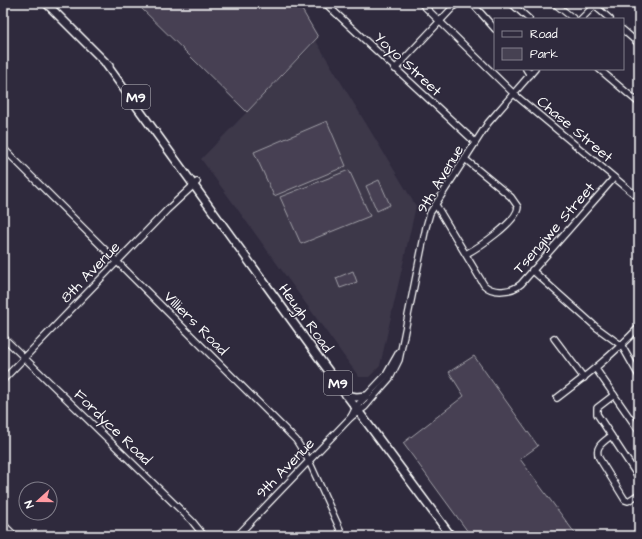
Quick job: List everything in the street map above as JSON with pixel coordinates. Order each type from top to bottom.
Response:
[{"type":"main road","name":"Heugh Road","points":[[46,3],[106,64],[224,223],[226,230],[346,395],[451,536]]},
{"type":"main road","points":[[346,395],[356,397],[367,396]]},
{"type":"street","name":"Yoyo Street","points":[[325,3],[475,142]]},
{"type":"street","name":"Chase Street","points":[[420,3],[514,94],[639,198]]},
{"type":"street","points":[[395,69],[456,3]]},
{"type":"street","points":[[472,3],[494,28]]},
{"type":"street","points":[[511,3],[528,18]]},
{"type":"street","points":[[554,3],[573,18]]},
{"type":"street","points":[[582,18],[596,5],[609,18]]},
{"type":"street","points":[[624,31],[639,44]]},
{"type":"street","points":[[527,70],[530,74]]},
{"type":"street","name":"9th Avenue","points":[[358,410],[390,378],[399,360],[430,213],[488,123],[534,70]]},
{"type":"street","points":[[600,70],[639,103]]},
{"type":"street","name":"Villiers Road","points":[[3,148],[296,440],[309,461],[343,536]]},
{"type":"street","points":[[465,159],[511,197],[518,206],[516,213],[491,239],[466,254]]},
{"type":"street","name":"Tsengiwe Street","points":[[436,205],[484,285],[493,291],[516,288],[614,178]]},
{"type":"street","name":"8th Avenue","points":[[3,380],[117,261],[195,184]]},
{"type":"street","points":[[532,270],[596,327],[622,346],[639,376]]},
{"type":"street","points":[[557,398],[596,369],[622,346],[639,327]]},
{"type":"street","name":"Fordyce Road","points":[[3,336],[192,521],[204,536]]},
{"type":"street","points":[[554,338],[584,378]]},
{"type":"street","name":"9th Avenue","points":[[237,536],[352,418],[367,396],[386,375],[403,345]]},
{"type":"street","points":[[596,369],[639,431]]},
{"type":"street","points":[[614,395],[597,408],[596,412],[639,478]]},
{"type":"street","points":[[611,436],[600,444],[597,451],[599,458],[625,500],[628,501],[639,494]]},
{"type":"street","points":[[3,524],[16,536]]},
{"type":"shaded area","points":[[316,41],[416,206],[380,366],[369,377],[359,377],[201,159]]},
{"type":"green space","points":[[136,3],[298,3],[318,37],[247,112]]},
{"type":"green space","points":[[327,121],[346,166],[274,196],[254,152]]},
{"type":"green space","points":[[349,170],[370,216],[301,244],[280,197]]},
{"type":"green space","points":[[379,180],[390,205],[377,211],[366,186]]},
{"type":"green space","points":[[353,271],[357,282],[340,288],[336,278]]},
{"type":"green space","points":[[474,356],[538,446],[520,459],[577,536],[471,536],[403,443],[464,396],[449,372]]}]
